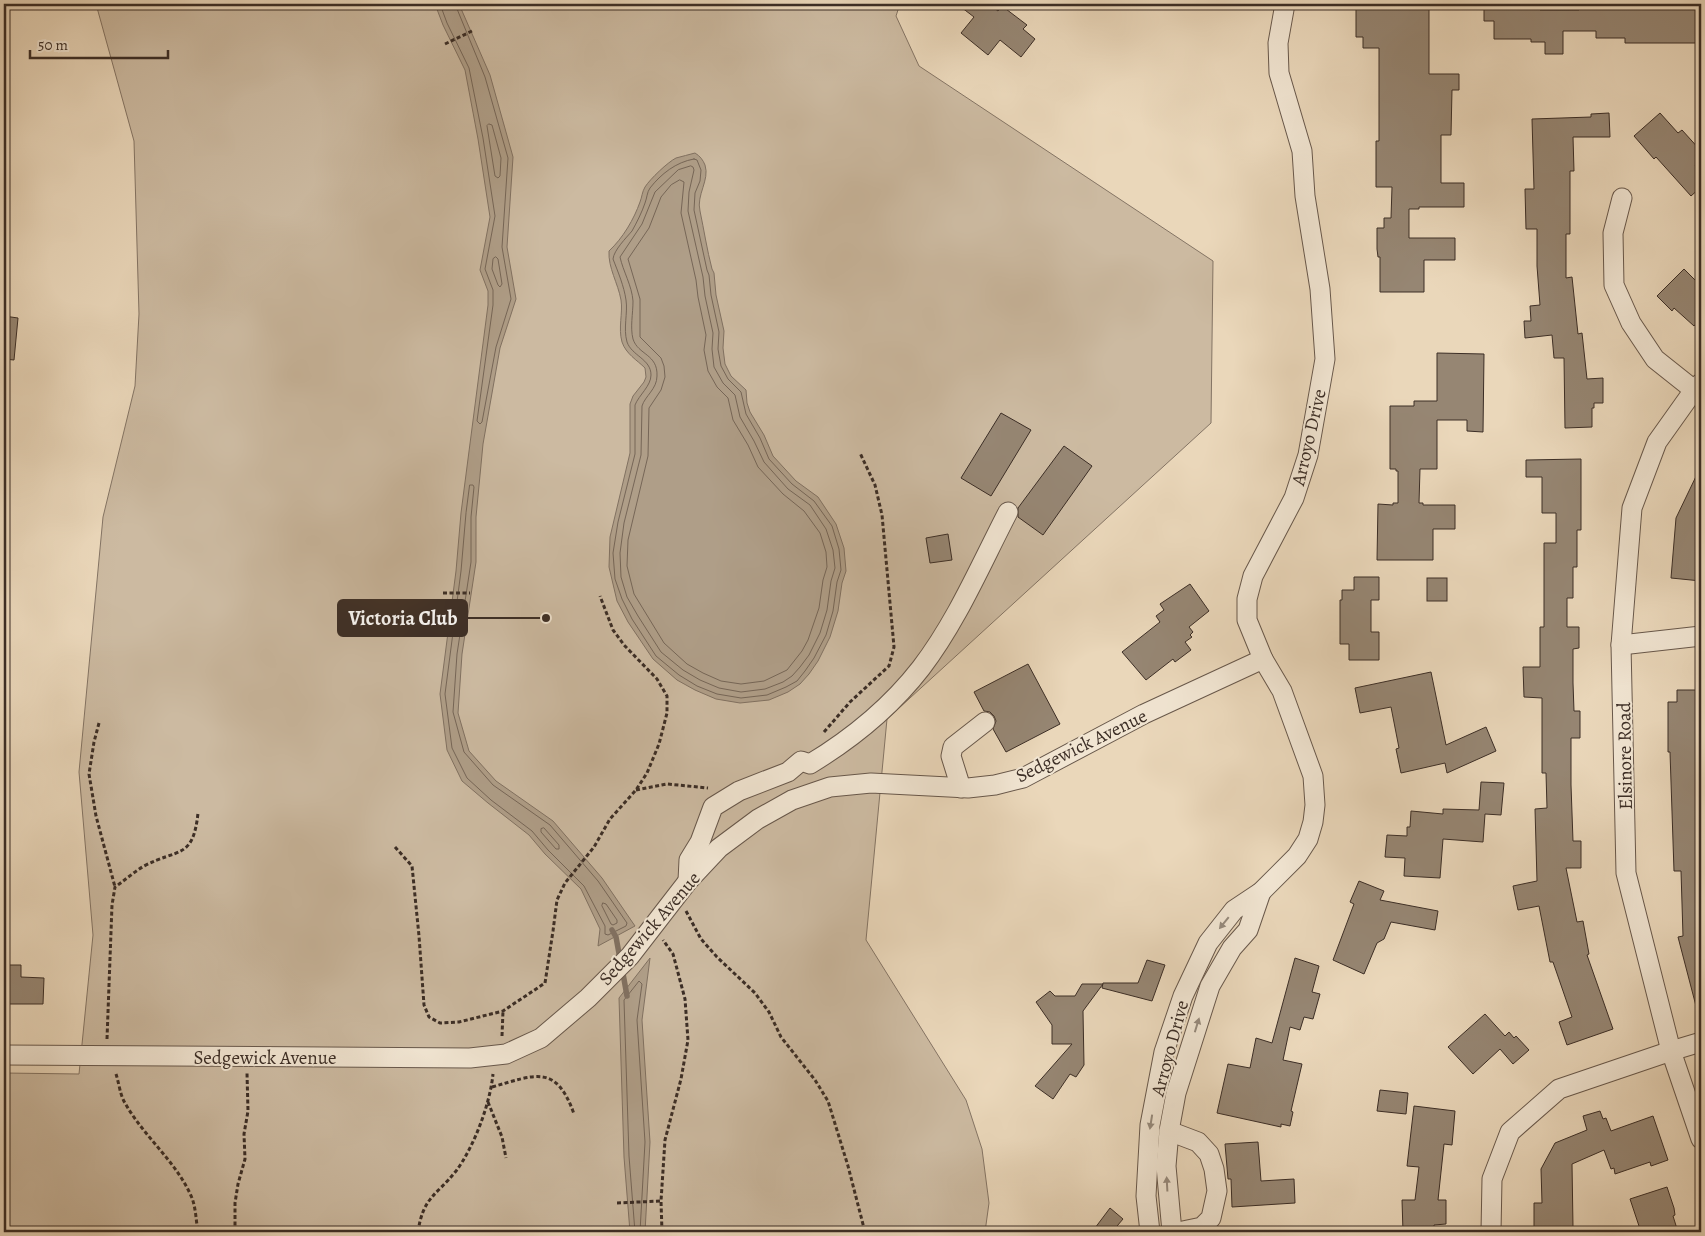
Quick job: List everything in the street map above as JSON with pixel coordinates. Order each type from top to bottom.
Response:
[{"type":"street","name":"Arroyo Drive","points":[[1150,1232],[1146,1196],[1150,1125],[1164,1052],[1182,996],[1208,943],[1234,910],[1261,892],[1297,856],[1308,839],[1315,805],[1313,776],[1282,691],[1263,659],[1247,620],[1247,599],[1253,576],[1294,498],[1308,455],[1325,360],[1320,289],[1305,196],[1302,151],[1279,73],[1278,43],[1285,4]]},
{"type":"street","points":[[1622,198],[1613,233],[1614,285],[1631,323],[1655,359],[1698,387]]},
{"type":"street","name":"Elsinore Road","points":[[1698,387],[1657,442],[1632,508],[1621,645],[1626,873],[1671,1051],[1701,1139]]},
{"type":"street","points":[[683,888],[689,860],[700,842],[713,807],[739,791],[788,772],[801,761],[810,764],[842,745],[882,711],[921,668],[952,622],[1008,512]]},
{"type":"street","points":[[1621,645],[1701,636]]},
{"type":"street","name":"Sedgewick Avenue","points":[[4,1055],[470,1058],[506,1054],[542,1038],[588,998],[630,956],[683,888],[719,848],[758,819],[792,800],[830,787],[871,783],[961,788],[995,785],[1022,778],[1144,714],[1263,659]]},
{"type":"street","points":[[961,788],[951,756],[953,747],[985,722]]},
{"type":"street","name":"Arroyo Drive","points":[[1172,1232],[1166,1166],[1169,1131],[1176,1093],[1210,986],[1232,948],[1248,930],[1261,892]]},
{"type":"street","points":[[1191,978],[1210,986]]},
{"type":"street","points":[[1491,1232],[1492,1179],[1510,1132],[1559,1089],[1701,1042]]},
{"type":"street","points":[[1169,1131],[1198,1142],[1209,1154],[1214,1169],[1217,1190],[1211,1218],[1202,1227],[1178,1232]]},
{"type":"path","points":[[445,44],[472,31]]},
{"type":"path","points":[[823,734],[850,702],[889,666],[894,647],[882,515],[876,485],[860,453]]},
{"type":"path","points":[[443,593],[470,593]]},
{"type":"path","points":[[395,847],[412,866],[424,1005],[429,1017],[440,1023],[459,1022],[503,1011],[544,983],[554,931],[556,900],[565,883],[594,847],[610,819],[636,790],[647,773],[660,744],[666,713],[666,696],[657,679],[624,645],[613,630],[600,596]]},
{"type":"path","points":[[99,723],[89,774],[96,816],[115,887],[112,905],[107,1042],[124,1101],[173,1168],[191,1197],[198,1232]]},
{"type":"path","points":[[636,790],[667,784],[739,791]]},
{"type":"path","points":[[115,887],[144,866],[178,853],[189,844],[196,831],[198,813]]},
{"type":"path","points":[[683,888],[701,939],[755,993],[768,1012],[781,1037],[815,1080],[828,1101],[848,1166],[865,1232]]},
{"type":"path","points":[[652,928],[673,954],[685,999],[688,1040],[681,1080],[665,1140],[661,1201],[662,1232]]},
{"type":"path","points":[[418,1232],[425,1204],[456,1171],[472,1142],[488,1101],[492,1087],[493,1067],[502,1036],[503,1011]]},
{"type":"path","points":[[234,1232],[238,1184],[246,1159],[244,1134],[248,1111],[247,1057]]},
{"type":"path","points":[[492,1087],[533,1075],[545,1077],[559,1084],[568,1097],[574,1114]]},
{"type":"path","points":[[488,1101],[502,1137],[506,1158]]},
{"type":"path","points":[[616,1203],[661,1201]]},
{"type":"shaded area","points":[[96,4],[900,4],[896,16],[919,66],[1213,261],[1211,423],[887,719],[866,940],[966,1100],[982,1149],[989,1203],[985,1232],[4,1232],[4,1073],[79,1074],[93,935],[79,772],[103,517],[135,386],[139,314],[134,141]]},
{"type":"water","points":[[435,4],[459,4],[490,75],[513,157],[507,247],[516,299],[500,348],[483,444],[476,517],[476,562],[462,654],[458,713],[469,751],[496,781],[553,821],[602,878],[635,926],[598,946],[600,929],[581,889],[545,854],[529,835],[462,781],[447,750],[440,694],[488,305],[488,291],[480,270],[490,217],[465,70]]},
{"type":"water","points":[[695,153],[702,160],[706,171],[699,205],[724,331],[723,348],[725,364],[731,376],[746,390],[750,412],[764,435],[773,456],[796,481],[818,497],[836,524],[844,548],[846,571],[842,583],[838,611],[830,637],[818,661],[800,684],[788,692],[769,700],[740,703],[716,699],[677,680],[653,659],[628,622],[617,601],[609,567],[610,537],[630,453],[630,404],[646,377],[645,368],[629,353],[622,342],[620,331],[621,300],[610,263],[609,251],[628,228],[638,208],[644,189],[651,180],[676,158]]},
{"type":"water","points":[[650,958],[642,1020],[650,1142],[645,1232],[630,1232],[624,1157],[619,998]]},
{"type":"building","points":[[957,4],[989,4],[998,11],[1002,6],[1027,25],[1023,29],[1035,39],[1021,57],[1000,40],[988,55],[961,33],[974,17]]},
{"type":"building","points":[[1356,4],[1429,4],[1429,74],[1459,74],[1459,90],[1452,90],[1451,135],[1441,135],[1441,183],[1464,183],[1464,207],[1419,207],[1419,209],[1409,209],[1409,238],[1455,238],[1455,260],[1424,260],[1424,292],[1380,292],[1380,257],[1378,257],[1377,249],[1377,228],[1384,228],[1384,218],[1391,218],[1392,187],[1376,187],[1376,141],[1379,141],[1379,48],[1363,48],[1363,37],[1356,37]]},
{"type":"building","points":[[1484,4],[1540,6],[1540,10],[1579,10],[1579,7],[1596,7],[1596,4],[1677,4],[1677,6],[1701,6],[1701,43],[1625,43],[1625,38],[1596,38],[1596,31],[1563,31],[1563,54],[1545,54],[1545,42],[1531,42],[1531,39],[1494,39],[1494,21],[1484,21]]},
{"type":"building","points":[[1609,113],[1610,137],[1573,137],[1574,171],[1570,171],[1570,234],[1566,234],[1566,278],[1572,277],[1578,334],[1582,333],[1587,379],[1603,378],[1603,403],[1594,403],[1594,408],[1592,408],[1592,427],[1565,428],[1564,358],[1554,358],[1552,335],[1525,338],[1524,321],[1531,321],[1530,306],[1540,305],[1537,229],[1526,229],[1525,189],[1534,189],[1532,119],[1591,117],[1591,114]]},
{"type":"building","points":[[1660,113],[1678,133],[1682,130],[1701,151],[1701,159],[1695,165],[1701,173],[1701,187],[1691,196],[1634,136]]},
{"type":"building","points":[[1684,269],[1701,286],[1701,318],[1694,326],[1674,308],[1672,311],[1657,296]]},
{"type":"building","points":[[4,316],[18,318],[14,360],[4,359]]},
{"type":"building","points":[[1437,353],[1484,354],[1483,432],[1467,431],[1467,420],[1437,420],[1437,469],[1420,469],[1419,503],[1423,503],[1423,505],[1455,505],[1455,529],[1433,529],[1433,560],[1377,560],[1378,504],[1393,505],[1393,503],[1398,503],[1398,471],[1390,469],[1390,406],[1414,406],[1414,401],[1437,401]]},
{"type":"building","points":[[1001,413],[1031,430],[991,496],[961,478]]},
{"type":"building","points":[[1064,446],[1092,466],[1043,535],[1018,517],[1018,508]]},
{"type":"building","points":[[1581,459],[1581,530],[1577,530],[1577,567],[1573,567],[1573,598],[1567,598],[1567,627],[1579,627],[1579,648],[1573,649],[1573,683],[1574,711],[1580,711],[1580,738],[1571,738],[1571,785],[1573,841],[1581,841],[1581,868],[1566,868],[1577,922],[1583,921],[1589,954],[1587,955],[1613,1029],[1567,1045],[1559,1022],[1572,1017],[1553,962],[1550,962],[1539,906],[1518,910],[1513,886],[1537,881],[1535,809],[1547,808],[1546,773],[1542,773],[1542,698],[1524,697],[1523,667],[1540,667],[1540,627],[1544,627],[1544,543],[1556,543],[1556,513],[1542,513],[1542,477],[1526,477],[1526,460]]},
{"type":"building","points":[[1701,466],[1701,581],[1671,578],[1676,518]]},
{"type":"building","points":[[948,534],[952,560],[930,563],[926,538]]},
{"type":"building","points":[[1354,577],[1379,577],[1379,600],[1371,600],[1371,632],[1379,632],[1379,660],[1349,660],[1349,644],[1340,644],[1340,600],[1342,600],[1342,590],[1354,590]]},
{"type":"building","points":[[1427,578],[1447,578],[1447,601],[1427,601]]},
{"type":"building","points":[[1190,584],[1209,611],[1189,627],[1193,632],[1190,635],[1192,637],[1185,642],[1191,650],[1175,662],[1173,659],[1146,680],[1122,652],[1160,622],[1156,616],[1164,610],[1160,604]]},
{"type":"building","points":[[1028,664],[1060,724],[1006,752],[993,729],[996,721],[994,716],[990,712],[984,711],[974,692]]},
{"type":"building","points":[[1431,672],[1446,745],[1486,727],[1496,751],[1447,773],[1445,763],[1401,773],[1396,749],[1399,748],[1391,707],[1360,713],[1355,688]]},
{"type":"building","points":[[1677,690],[1701,690],[1701,1006],[1696,1006],[1678,937],[1683,936],[1681,871],[1674,871],[1670,752],[1668,752],[1668,702],[1677,702]]},
{"type":"building","points":[[1481,782],[1504,783],[1501,815],[1485,814],[1483,842],[1443,839],[1440,878],[1404,876],[1405,858],[1385,857],[1387,835],[1407,836],[1407,827],[1410,827],[1411,811],[1443,814],[1443,809],[1479,810]]},
{"type":"building","points":[[1359,881],[1384,891],[1380,900],[1438,911],[1435,930],[1391,922],[1384,939],[1377,943],[1364,974],[1333,960],[1354,904],[1350,902]]},
{"type":"building","points":[[1295,958],[1319,966],[1312,992],[1320,994],[1313,1019],[1304,1017],[1300,1030],[1290,1027],[1283,1060],[1302,1064],[1291,1111],[1293,1112],[1290,1126],[1281,1124],[1281,1127],[1217,1113],[1228,1064],[1250,1068],[1256,1038],[1272,1043]]},
{"type":"building","points":[[1147,960],[1165,965],[1152,1001],[1102,988],[1103,983],[1138,983]]},
{"type":"building","points":[[4,965],[21,965],[21,977],[44,978],[43,1004],[4,1004]]},
{"type":"building","points":[[1082,984],[1103,984],[1083,1011],[1084,1065],[1076,1077],[1070,1074],[1053,1099],[1035,1086],[1072,1044],[1052,1044],[1052,1025],[1036,1002],[1050,991],[1055,996],[1075,996]]},
{"type":"building","points":[[1485,1014],[1505,1036],[1509,1032],[1514,1038],[1516,1036],[1529,1050],[1513,1064],[1500,1049],[1473,1074],[1448,1047]]},
{"type":"building","points":[[1380,1090],[1408,1093],[1406,1114],[1377,1111]]},
{"type":"building","points":[[1414,1106],[1455,1111],[1452,1145],[1444,1144],[1438,1200],[1446,1200],[1446,1224],[1434,1225],[1434,1232],[1403,1232],[1402,1200],[1415,1200],[1419,1167],[1407,1166]]},
{"type":"building","points":[[1600,1111],[1603,1119],[1606,1118],[1611,1131],[1653,1116],[1668,1160],[1651,1166],[1650,1162],[1615,1174],[1614,1168],[1611,1169],[1604,1150],[1572,1164],[1573,1227],[1534,1228],[1534,1203],[1542,1203],[1541,1169],[1555,1143],[1587,1130],[1583,1116]]},
{"type":"building","points":[[1258,1142],[1261,1181],[1294,1179],[1295,1203],[1232,1207],[1231,1179],[1228,1179],[1225,1144]]},
{"type":"building","points":[[1667,1187],[1674,1208],[1675,1215],[1673,1216],[1678,1232],[1641,1232],[1630,1199]]},
{"type":"building","points":[[1110,1208],[1123,1219],[1112,1232],[1092,1232]]},
{"type":"waterway","points":[[612,930],[616,937],[620,959]]},
{"type":"waterway","points":[[622,968],[627,996]]},
{"type":"place","name":"Victoria Club","points":[[546,618]]}]
